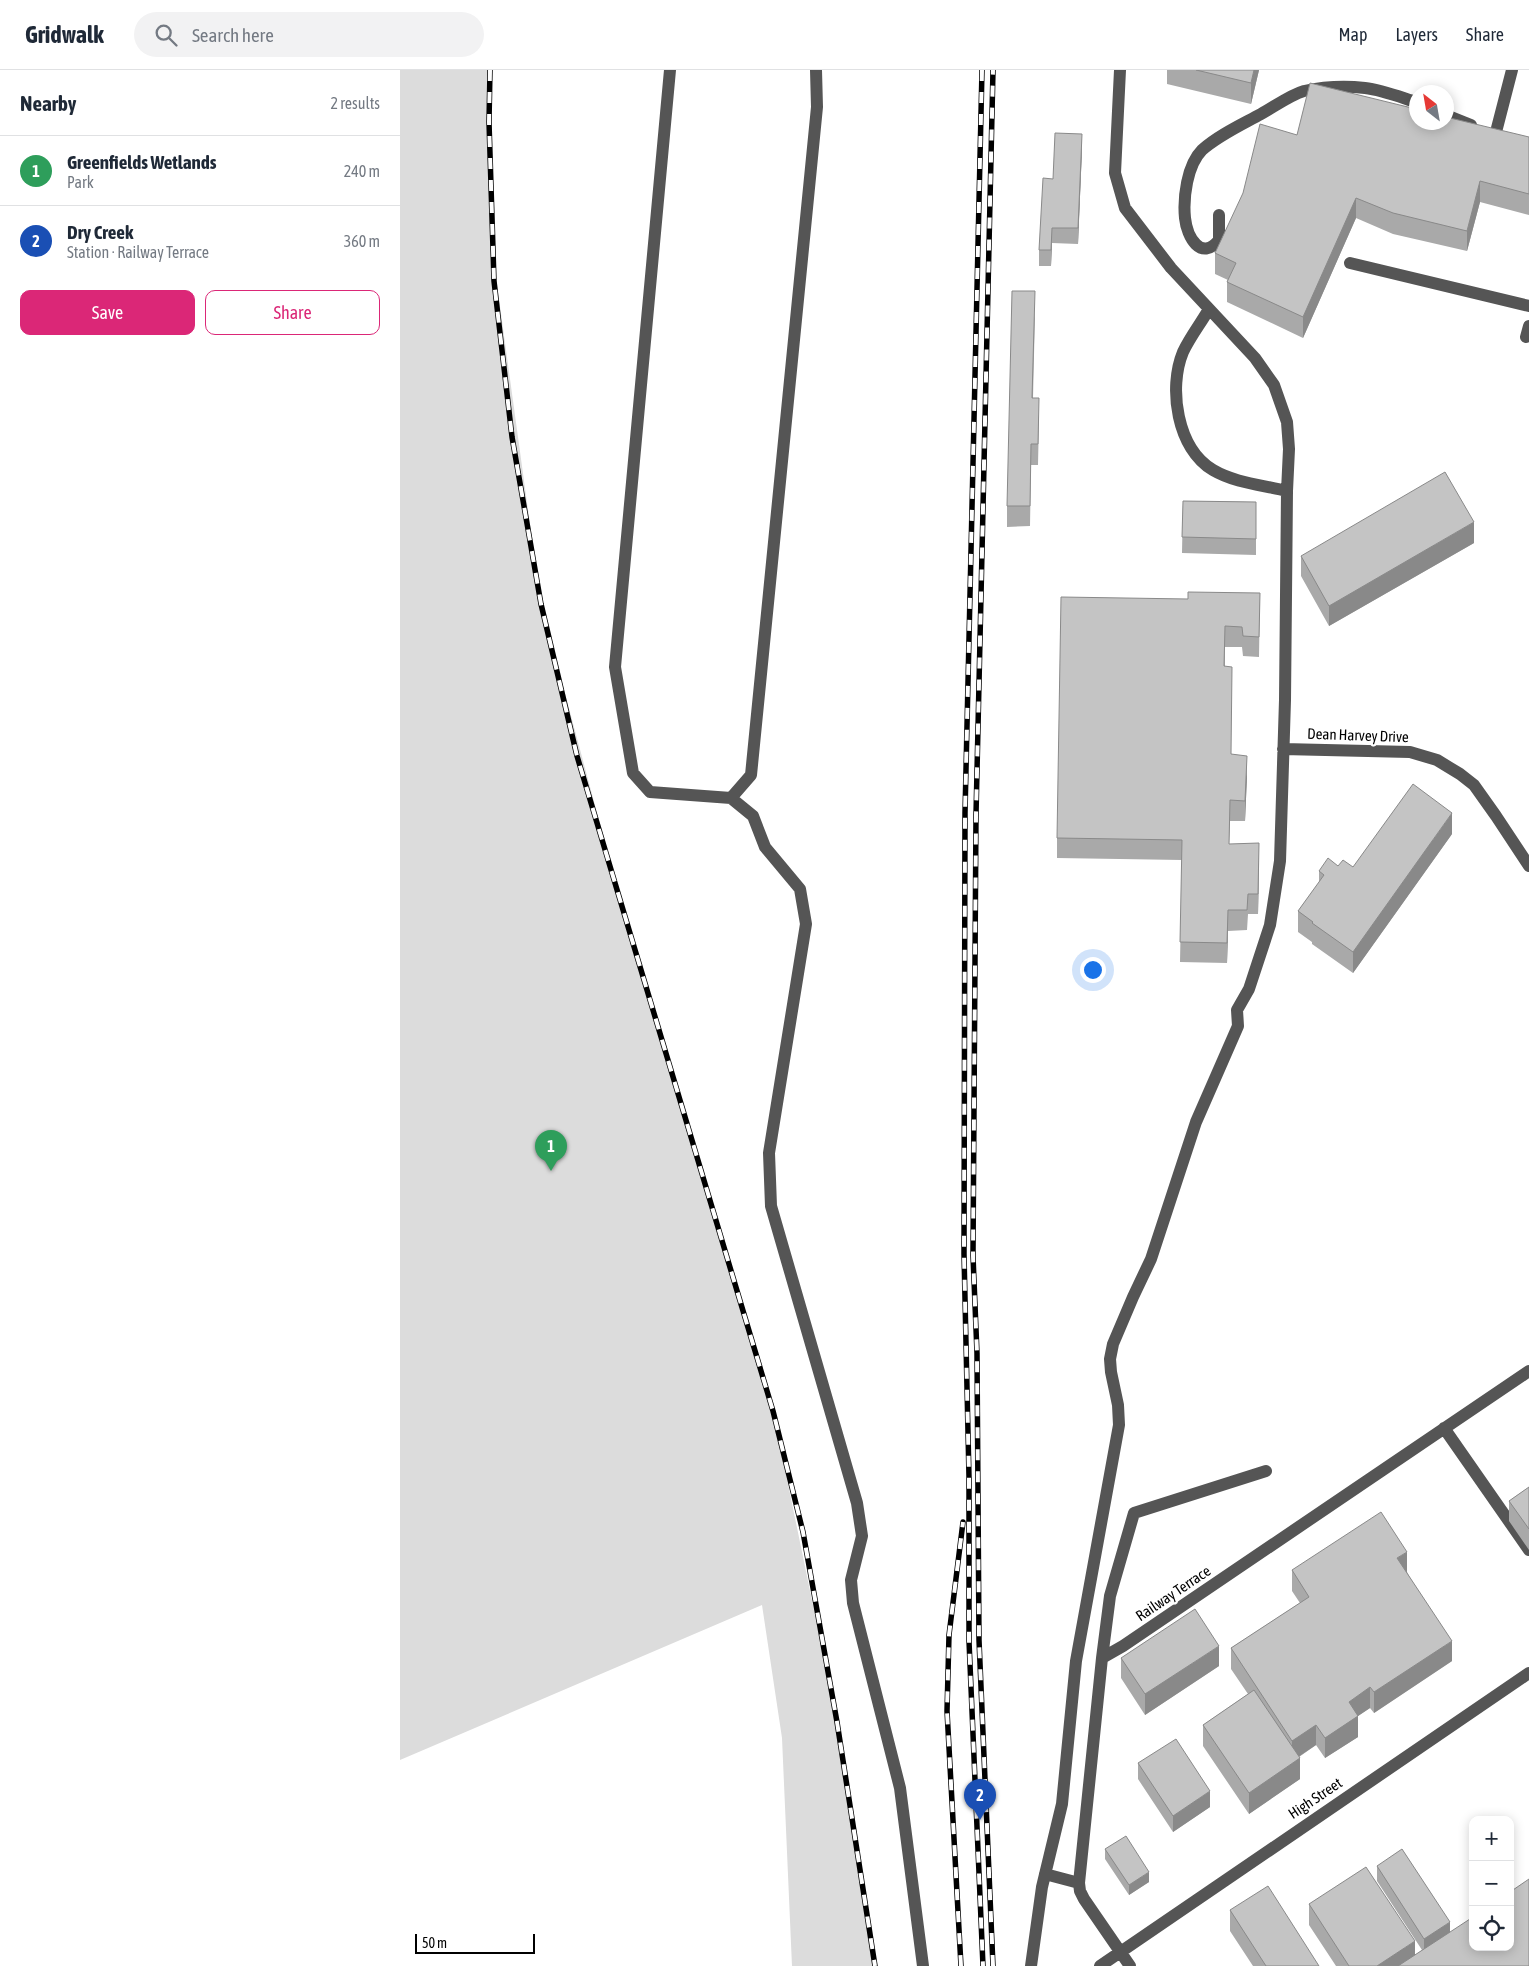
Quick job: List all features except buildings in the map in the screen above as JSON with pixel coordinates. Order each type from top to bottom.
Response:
[{"type":"street","points":[[670,70],[615,667],[633,773],[650,792],[731,798],[752,816],[765,847],[800,889],[806,924],[769,1153],[771,1206],[858,1503],[862,1536],[851,1580],[853,1604],[900,1788],[923,1966]]},
{"type":"street","points":[[731,798],[751,775],[817,107],[816,70]]},
{"type":"street","points":[[1031,1966],[1045,1874],[1062,1804],[1076,1661],[1118,1425],[1118,1405],[1111,1372],[1112,1351],[1133,1297],[1151,1259],[1196,1122],[1238,1026],[1237,1010],[1248,989],[1270,925],[1280,862],[1286,700],[1287,490],[1289,449],[1287,422],[1274,386],[1255,358],[1171,268],[1125,208],[1115,173],[1120,70]]},
{"type":"street","points":[[1454,118],[1500,133],[1512,70]]},
{"type":"street","points":[[1219,215],[1219,240],[1214,246],[1206,249],[1199,246],[1190,237],[1186,227],[1185,189],[1191,170],[1201,151],[1233,129],[1303,92],[1333,88],[1366,88],[1409,100]]},
{"type":"street","points":[[1350,263],[1529,306]]},
{"type":"street","points":[[1209,309],[1183,353],[1177,374],[1177,416],[1183,432],[1195,454],[1213,470],[1241,481],[1287,490]]},
{"type":"street","name":"Dean Harvey Drive","points":[[1283,749],[1410,752],[1436,760],[1474,785],[1529,866]]},
{"type":"street","name":"Railway Terrace","points":[[1102,1658],[1124,1646],[1529,1371]]},
{"type":"street","points":[[1444,1428],[1529,1550]]},
{"type":"street","points":[[1130,1966],[1084,1899],[1079,1883],[1110,1596],[1134,1514],[1266,1471]]},
{"type":"street","name":"High Street","points":[[1100,1966],[1529,1673]]},
{"type":"street","points":[[1045,1874],[1079,1883]]},
{"type":"shaded area","points":[[400,70],[490,70],[489,122],[494,263],[541,604],[629,932],[773,1411],[837,1722],[875,1966],[792,1966],[782,1738],[762,1605],[400,1760]]},
{"type":"railway","points":[[490,70],[489,122],[494,281],[512,437],[541,604],[577,756],[773,1411],[803,1532],[837,1722],[875,1966]]},
{"type":"railway","points":[[982,70],[965,813],[964,1254],[969,1477],[969,1641],[983,1966]]},
{"type":"railway","points":[[993,70],[976,815],[973,1256],[977,1353],[979,1640],[993,1966]]},
{"type":"railway","points":[[961,1966],[947,1711],[949,1635],[963,1522]]},
{"type":"place","name":"Greenfields Wetlands","points":[[551,1171]]},
{"type":"place","name":"Dry Creek","points":[[980,1820]]}]
